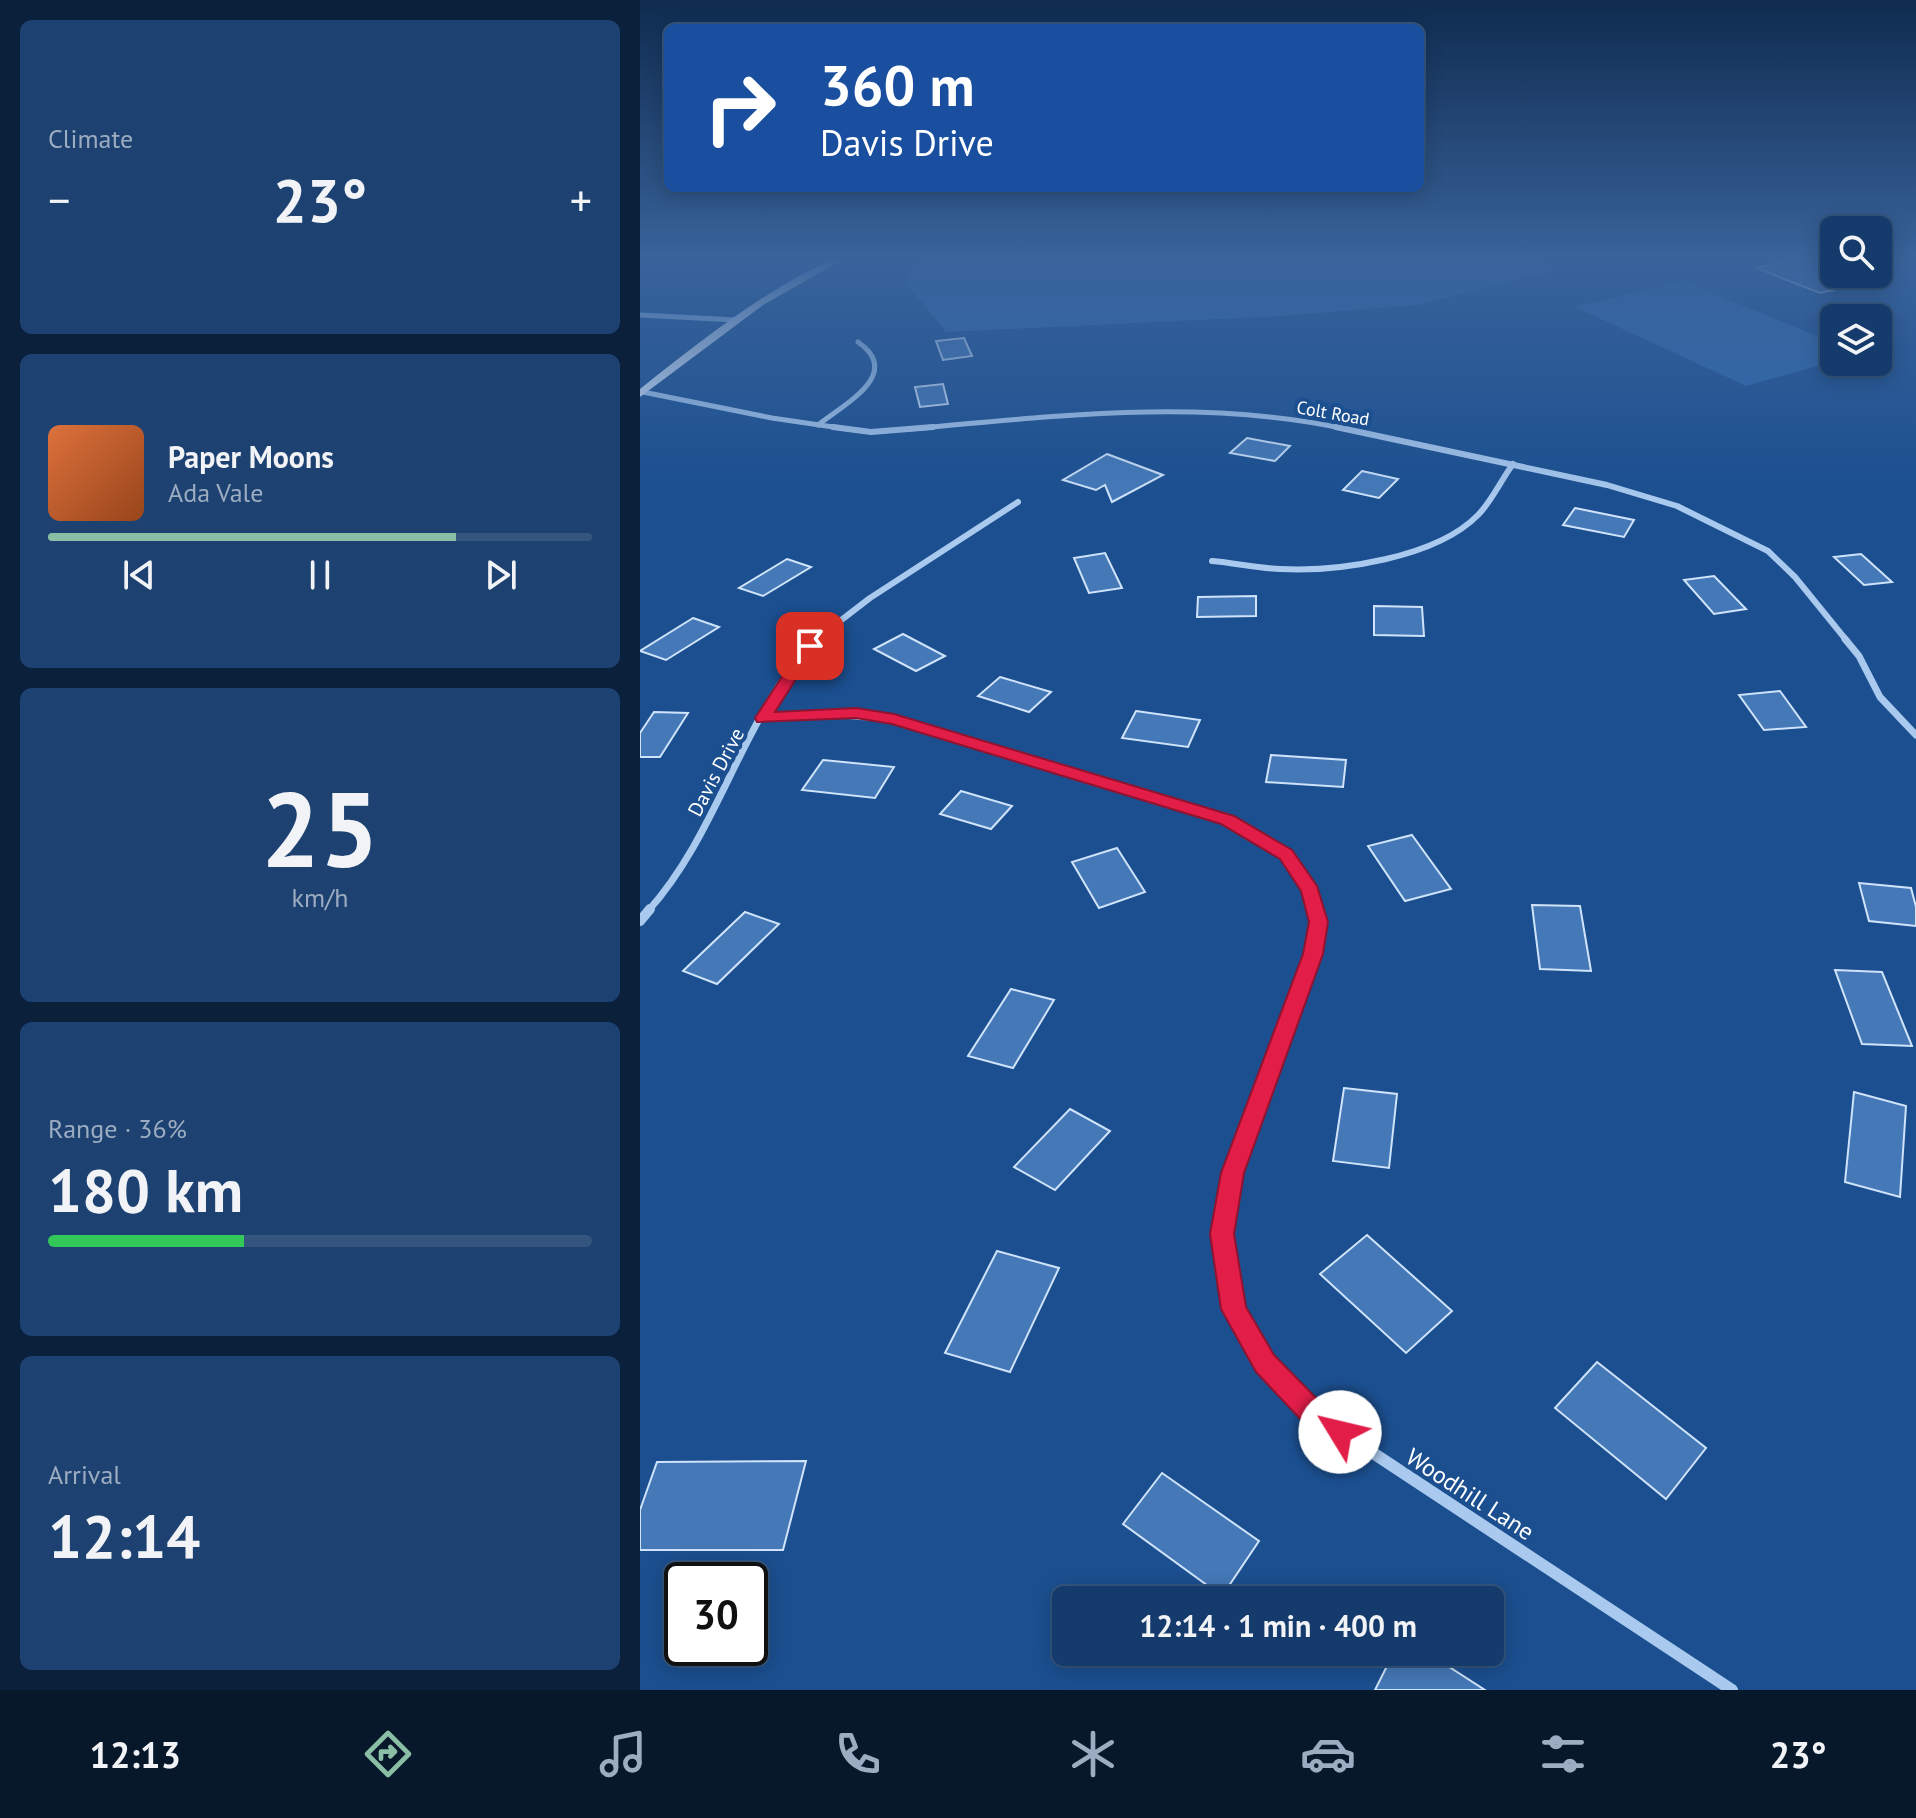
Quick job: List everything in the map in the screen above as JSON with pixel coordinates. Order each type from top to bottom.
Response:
[{"type":"main road","points":[[641,393],[711,339]]},
{"type":"street","points":[[818,425],[872,382],[877,367],[871,351],[858,342]]},
{"type":"street","name":"Colt Road","points":[[641,393],[871,432],[1113,411],[1251,414],[1333,426],[1607,485],[1677,506],[1768,551],[1795,577],[1859,656],[1880,697],[1916,735]]},
{"type":"street","points":[[1212,561],[1282,569],[1313,568],[1375,561],[1420,548],[1457,531],[1477,516],[1513,464]]},
{"type":"street","name":"Davis Drive","points":[[640,921],[685,862],[763,718],[803,655],[837,622],[1018,502]]},
{"type":"street","name":"Woodhill Lane","points":[[763,718],[856,713],[894,719],[1227,820],[1286,854],[1310,890],[1318,922],[1313,954],[1232,1173],[1222,1234],[1233,1309],[1265,1363],[1314,1414],[1732,1690]]},
{"type":"shaded area","points":[[1644,339],[1820,339],[1820,365],[1746,386]]},
{"type":"building","points":[[964,339],[972,356],[943,360],[936,341]]},
{"type":"building","points":[[943,384],[948,404],[920,407],[915,387]]},
{"type":"building","points":[[1247,438],[1290,446],[1275,461],[1230,453]]},
{"type":"building","points":[[1107,454],[1163,475],[1112,502],[1105,485],[1096,490],[1063,480]]},
{"type":"building","points":[[1362,471],[1398,479],[1379,498],[1343,490]]},
{"type":"building","points":[[1575,508],[1634,520],[1624,537],[1563,525]]},
{"type":"building","points":[[1105,553],[1122,588],[1089,593],[1074,558]]},
{"type":"building","points":[[1861,554],[1892,582],[1864,585],[1834,557]]},
{"type":"building","points":[[787,559],[811,567],[763,596],[739,588]]},
{"type":"building","points":[[1714,576],[1746,609],[1714,614],[1684,580]]},
{"type":"building","points":[[1256,596],[1256,616],[1197,617],[1198,597]]},
{"type":"building","points":[[1374,606],[1422,607],[1424,636],[1374,635]]},
{"type":"building","points":[[693,618],[719,627],[666,660],[640,651]]},
{"type":"building","points":[[903,634],[945,656],[916,671],[874,649]]},
{"type":"building","points":[[1000,677],[1051,692],[1029,712],[978,696]]},
{"type":"building","points":[[1780,691],[1806,727],[1764,730],[1739,695]]},
{"type":"building","points":[[1136,711],[1200,720],[1188,747],[1122,738]]},
{"type":"building","points":[[654,712],[688,713],[660,757],[640,757],[640,733]]},
{"type":"building","points":[[1271,755],[1346,760],[1343,787],[1266,782]]},
{"type":"building","points":[[823,760],[894,767],[875,798],[802,790]]},
{"type":"building","points":[[961,791],[1012,806],[991,829],[940,814]]},
{"type":"building","points":[[1412,835],[1451,889],[1405,901],[1368,846]]},
{"type":"building","points":[[1117,848],[1145,892],[1099,908],[1072,862]]},
{"type":"building","points":[[1859,883],[1911,888],[1916,907],[1916,926],[1869,921]]},
{"type":"building","points":[[1532,905],[1580,906],[1591,971],[1540,969]]},
{"type":"building","points":[[745,912],[779,924],[717,984],[683,971]]},
{"type":"building","points":[[1835,970],[1882,972],[1912,1046],[1862,1044]]},
{"type":"building","points":[[1011,989],[1054,1000],[1013,1068],[968,1056]]},
{"type":"building","points":[[1344,1088],[1397,1094],[1389,1168],[1333,1161]]},
{"type":"building","points":[[1854,1092],[1906,1106],[1900,1197],[1845,1182]]},
{"type":"building","points":[[1070,1109],[1110,1131],[1055,1190],[1014,1167]]},
{"type":"building","points":[[1367,1235],[1452,1311],[1406,1353],[1320,1274]]},
{"type":"building","points":[[997,1251],[1059,1268],[1010,1372],[945,1353]]},
{"type":"building","points":[[1597,1362],[1706,1448],[1666,1499],[1555,1408]]},
{"type":"building","points":[[806,1461],[783,1550],[640,1550],[640,1510],[657,1462]]},
{"type":"building","points":[[1162,1473],[1259,1541],[1229,1586],[1208,1586],[1123,1524]]},
{"type":"building","points":[[1387,1666],[1448,1666],[1485,1690],[1375,1690]]},
{"type":"route","points":[[810,646],[790,672],[763,718],[856,713],[894,719],[1227,820],[1286,854],[1310,890],[1318,922],[1313,954],[1232,1173],[1222,1234],[1233,1309],[1265,1363],[1314,1414],[1340,1432]]}]
